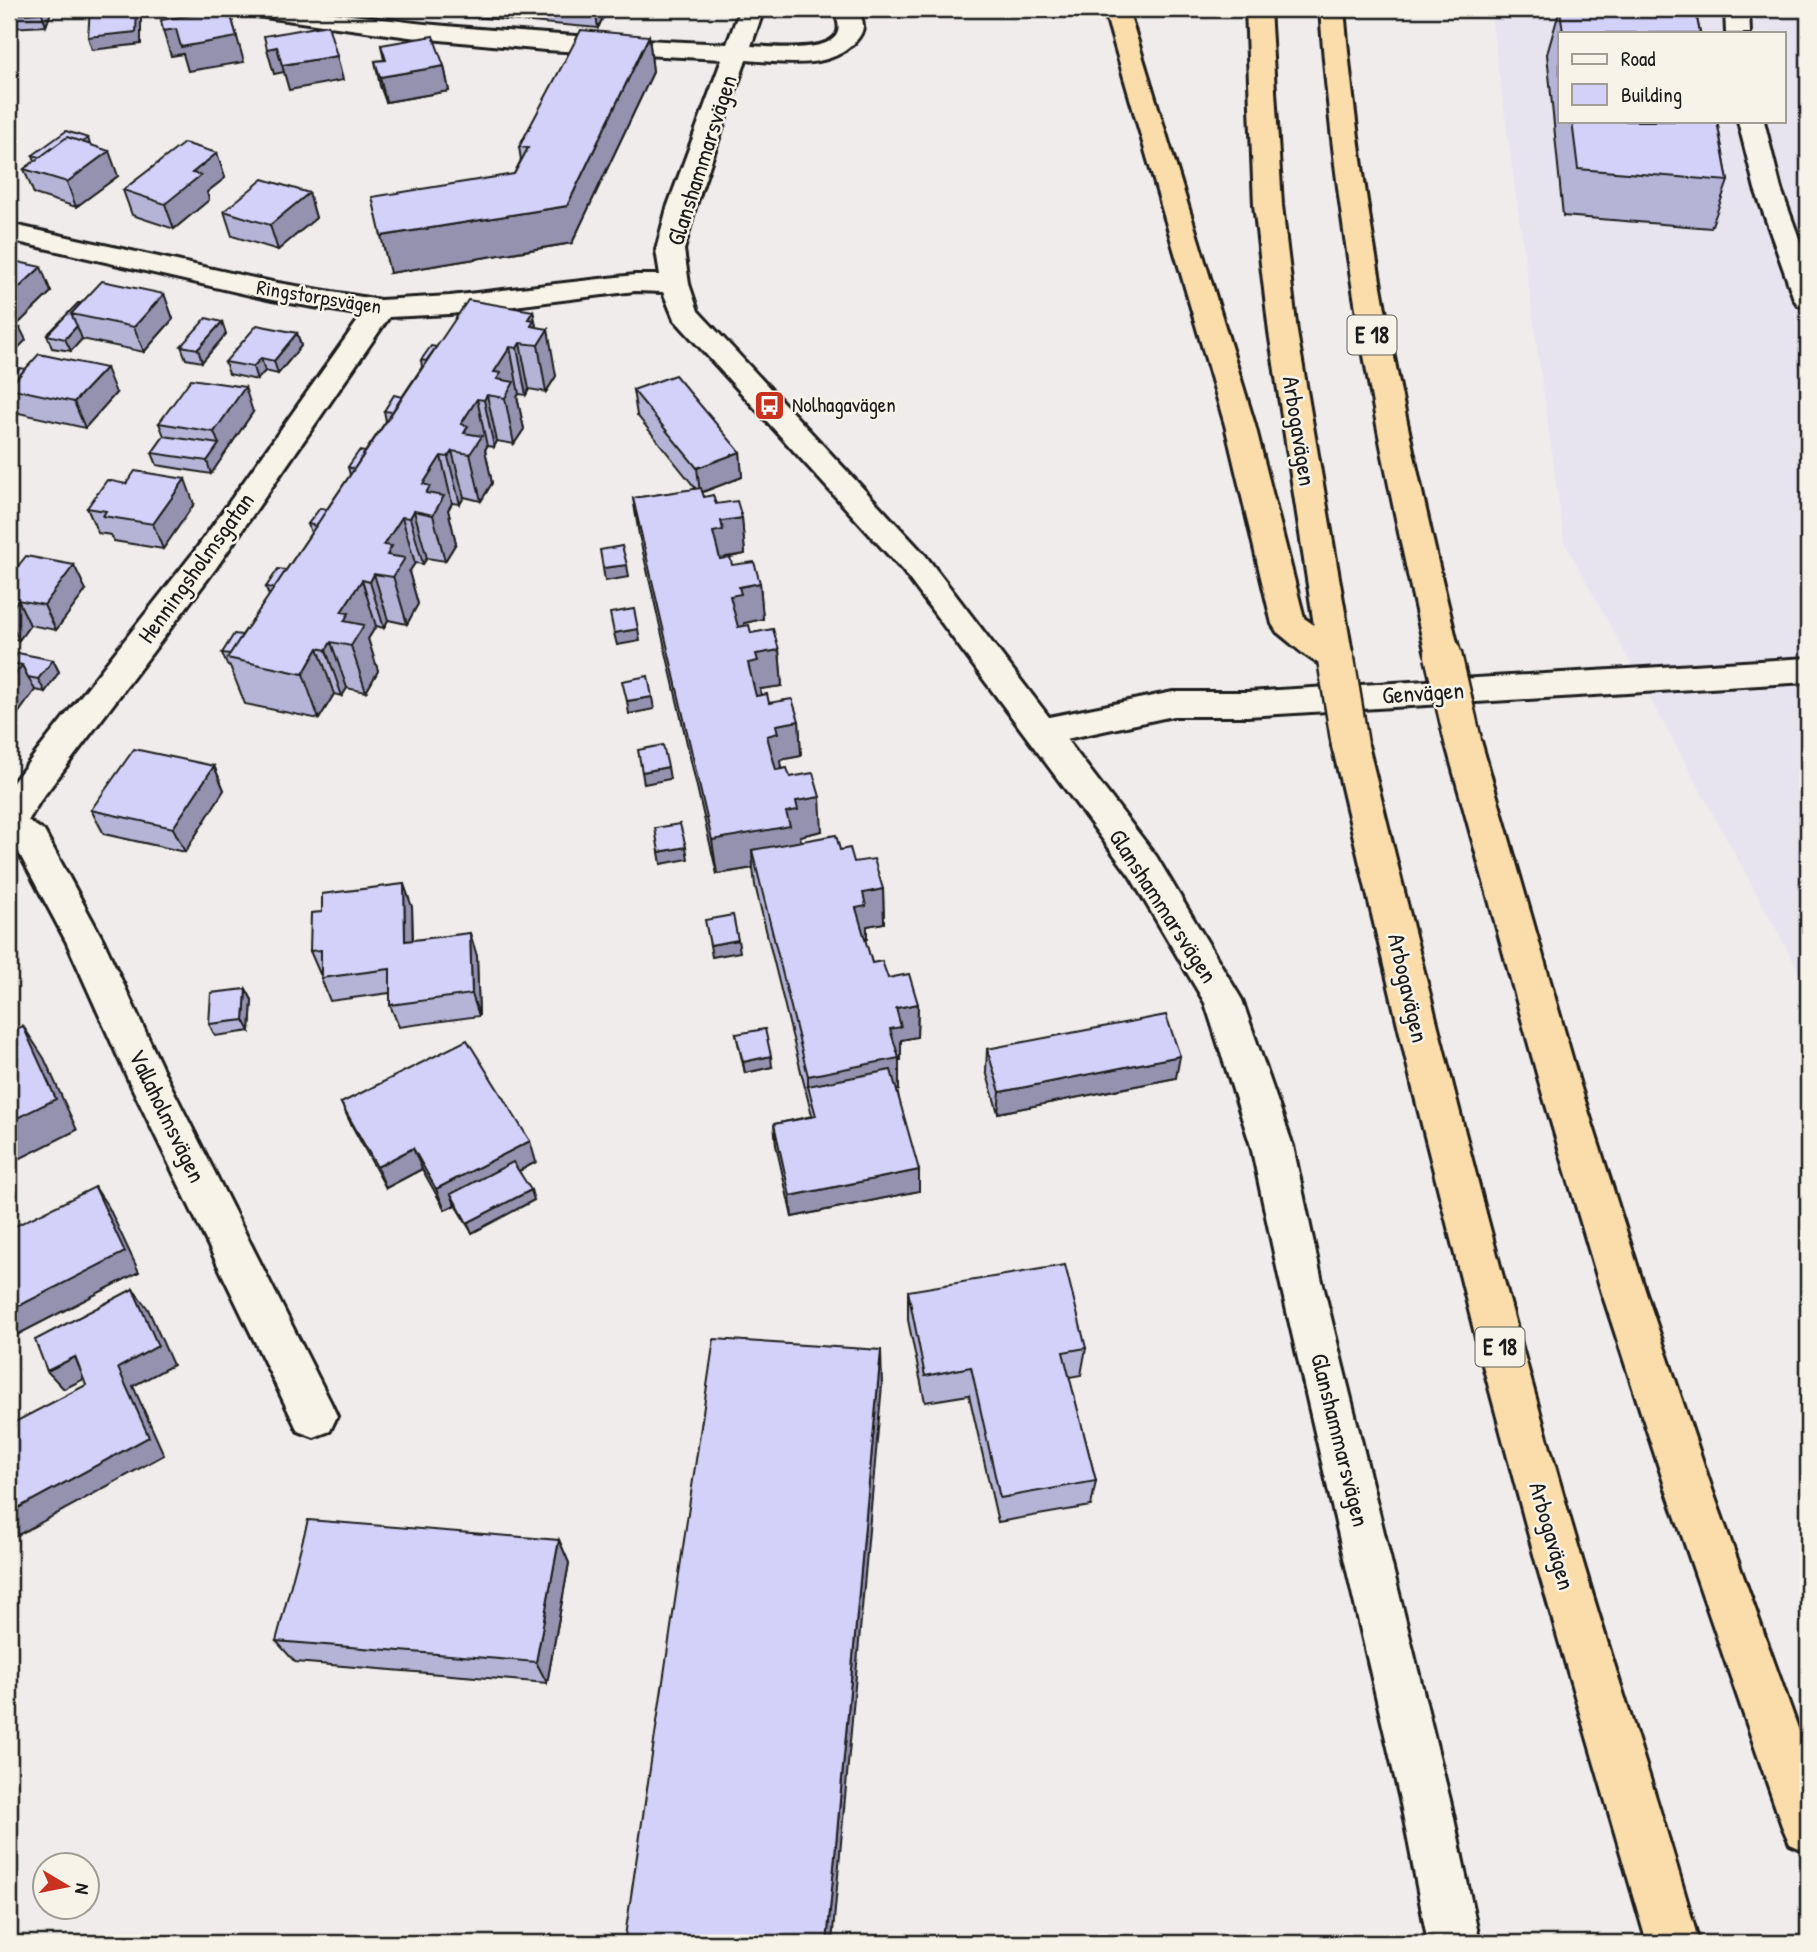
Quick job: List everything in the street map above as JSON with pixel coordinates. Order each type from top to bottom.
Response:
[{"type":"highway","points":[[1116,9],[1240,425],[1289,624],[1336,659]]},
{"type":"highway","name":"Arbogavägen","points":[[1258,9],[1268,205],[1283,332],[1350,744],[1422,1047],[1524,1438],[1577,1626],[1673,1943]]},
{"type":"highway","name":"E 18","points":[[1332,9],[1353,219],[1373,342],[1401,481],[1463,741],[1544,1035],[1623,1291],[1808,1826]]},
{"type":"street","points":[[257,9],[409,30],[545,43],[810,56],[836,48],[851,32],[852,20],[844,9]]},
{"type":"street","name":"Glanshammarsvägen","points":[[752,9],[670,250],[675,284],[684,313],[914,563],[1143,866],[1223,1000],[1272,1146],[1300,1277],[1426,1804],[1454,1943]]},
{"type":"street","points":[[1751,122],[1755,145],[1780,223],[1808,299]]},
{"type":"street","name":"Ringstorpsvägen","points":[[9,232],[272,291],[380,309],[450,305],[635,283],[675,284]]},
{"type":"street","name":"Henningsholmsgatan","points":[[9,825],[27,792],[205,560],[380,309]]},
{"type":"street","name":"Genvägen","points":[[1041,731],[1172,704],[1247,704],[1808,670]]},
{"type":"street","name":"Vallaholmsvägen","points":[[9,825],[31,841],[84,940],[147,1077],[314,1416]]},
{"type":"shaded area","points":[[1490,9],[1808,9],[1808,988],[1564,541]]},
{"type":"building","points":[[9,9],[43,9],[42,13],[9,15]]},
{"type":"building","points":[[90,9],[137,9],[136,32],[88,37]]},
{"type":"building","points":[[229,9],[237,37],[181,47],[176,29],[163,31],[161,20]]},
{"type":"building","points":[[1560,9],[1609,12],[1609,9],[1695,9],[1700,32],[1563,32]]},
{"type":"building","points":[[328,25],[337,56],[282,65],[277,47],[267,49],[264,36]]},
{"type":"building","points":[[581,30],[649,36],[567,206],[381,236],[372,197],[514,174],[528,148],[519,147]]},
{"type":"building","points":[[433,36],[444,66],[380,77],[375,61],[386,60],[381,45]]},
{"type":"building","points":[[1572,122],[1717,122],[1728,181],[1578,169]]},
{"type":"building","points":[[66,131],[88,138],[82,142],[67,137],[40,157],[33,155]]},
{"type":"building","points":[[67,137],[109,151],[67,182],[24,169]]},
{"type":"building","points":[[184,143],[217,153],[192,173],[201,175],[165,204],[123,190]]},
{"type":"building","points":[[263,179],[309,193],[270,225],[224,211]]},
{"type":"building","points":[[9,260],[41,267],[9,297]]},
{"type":"building","points":[[102,281],[164,294],[134,327],[71,314]]},
{"type":"building","points":[[468,300],[533,311],[528,319],[534,320],[531,326],[548,329],[538,345],[520,343],[517,348],[510,347],[494,372],[501,373],[497,379],[514,382],[505,398],[487,395],[484,400],[477,399],[461,424],[468,426],[464,433],[482,436],[470,454],[452,451],[448,457],[441,456],[423,484],[430,486],[426,493],[444,496],[433,515],[414,511],[410,518],[402,517],[384,545],[392,546],[387,555],[405,558],[393,577],[374,574],[370,582],[362,580],[341,612],[349,613],[344,621],[364,625],[351,646],[331,642],[326,650],[318,648],[303,674],[227,658]]},
{"type":"building","points":[[81,303],[71,314],[77,326],[65,339],[47,335]]},
{"type":"building","points":[[206,318],[222,322],[198,349],[181,346]]},
{"type":"building","points":[[9,325],[20,328],[9,339]]},
{"type":"building","points":[[257,325],[297,333],[274,361],[261,358],[253,367],[225,362]]},
{"type":"building","points":[[431,346],[436,347],[426,361],[421,360]]},
{"type":"building","points":[[39,354],[106,368],[74,402],[9,388]]},
{"type":"building","points":[[20,368],[25,369],[9,387],[9,380]]},
{"type":"building","points":[[675,375],[740,452],[697,468],[633,390]]},
{"type":"building","points":[[191,379],[245,387],[214,432],[159,423]]},
{"type":"building","points":[[394,395],[402,397],[392,412],[384,411]]},
{"type":"building","points":[[164,436],[219,444],[207,461],[152,453]]},
{"type":"building","points":[[359,451],[365,452],[354,469],[348,467]]},
{"type":"building","points":[[135,471],[185,479],[153,524],[103,516],[106,511],[87,508],[107,480],[126,484]]},
{"type":"building","points":[[701,488],[704,497],[713,495],[716,504],[737,501],[742,518],[721,521],[723,530],[713,532],[720,559],[730,557],[732,565],[754,562],[760,583],[739,587],[741,594],[730,596],[738,627],[749,625],[751,633],[773,629],[779,650],[756,654],[758,661],[748,663],[756,696],[767,694],[769,703],[792,699],[799,721],[776,725],[778,733],[767,736],[776,770],[787,768],[790,777],[813,773],[820,797],[796,801],[798,810],[786,812],[790,826],[712,840],[633,498]]},
{"type":"building","points":[[320,508],[327,509],[316,526],[308,524]]},
{"type":"building","points":[[622,546],[627,565],[603,568],[600,550]]},
{"type":"building","points":[[26,556],[74,565],[44,605],[18,600],[9,612],[9,569],[15,570]]},
{"type":"building","points":[[278,569],[286,570],[274,588],[266,587]]},
{"type":"building","points":[[634,609],[638,629],[614,633],[610,613]]},
{"type":"building","points":[[234,634],[242,635],[230,654],[222,653]]},
{"type":"building","points":[[18,653],[53,660],[38,679],[28,677],[22,665],[11,663]]},
{"type":"building","points":[[9,663],[22,665],[9,683]]},
{"type":"building","points":[[648,676],[652,697],[627,701],[622,681]]},
{"type":"building","points":[[663,745],[668,767],[642,772],[638,750]]},
{"type":"building","points":[[134,749],[214,766],[173,828],[91,810]]},
{"type":"building","points":[[680,824],[686,847],[659,852],[655,828]]},
{"type":"building","points":[[836,835],[840,850],[850,848],[854,862],[874,859],[883,889],[863,893],[866,906],[856,908],[872,963],[882,961],[888,978],[909,974],[918,1004],[896,1008],[901,1027],[890,1029],[899,1058],[808,1076],[752,850]]},
{"type":"building","points":[[404,884],[405,941],[470,933],[472,994],[390,1005],[390,969],[321,978],[321,950],[310,951],[311,913],[322,912],[322,894]]},
{"type":"building","points":[[733,915],[738,940],[710,945],[705,920]]},
{"type":"building","points":[[246,989],[244,1020],[209,1024],[211,993]]},
{"type":"building","points":[[1166,1015],[1180,1056],[1000,1092],[987,1049]]},
{"type":"building","points":[[23,1026],[56,1099],[9,1122],[9,1032]]},
{"type":"building","points":[[765,1029],[771,1056],[743,1062],[736,1034]]},
{"type":"building","points":[[467,1040],[530,1141],[436,1189],[413,1148],[377,1167],[341,1103]]},
{"type":"building","points":[[891,1070],[919,1170],[790,1196],[774,1124],[816,1116],[808,1086]]},
{"type":"building","points":[[513,1162],[531,1190],[467,1223],[451,1194]]},
{"type":"building","points":[[95,1187],[125,1252],[9,1311],[9,1229]]},
{"type":"building","points":[[1065,1265],[1086,1348],[1063,1352],[1096,1481],[1000,1498],[971,1367],[925,1376],[908,1291]]},
{"type":"building","points":[[133,1289],[158,1346],[118,1368],[149,1437],[9,1513],[9,1425],[86,1385],[75,1357],[47,1371],[35,1340]]},
{"type":"building","points":[[714,1339],[881,1350],[827,1943],[624,1943]]},
{"type":"building","points":[[308,1520],[559,1540],[536,1662],[276,1641]]},
{"type":"place","name":"Nolhagavägen","points":[[769,405]]}]
